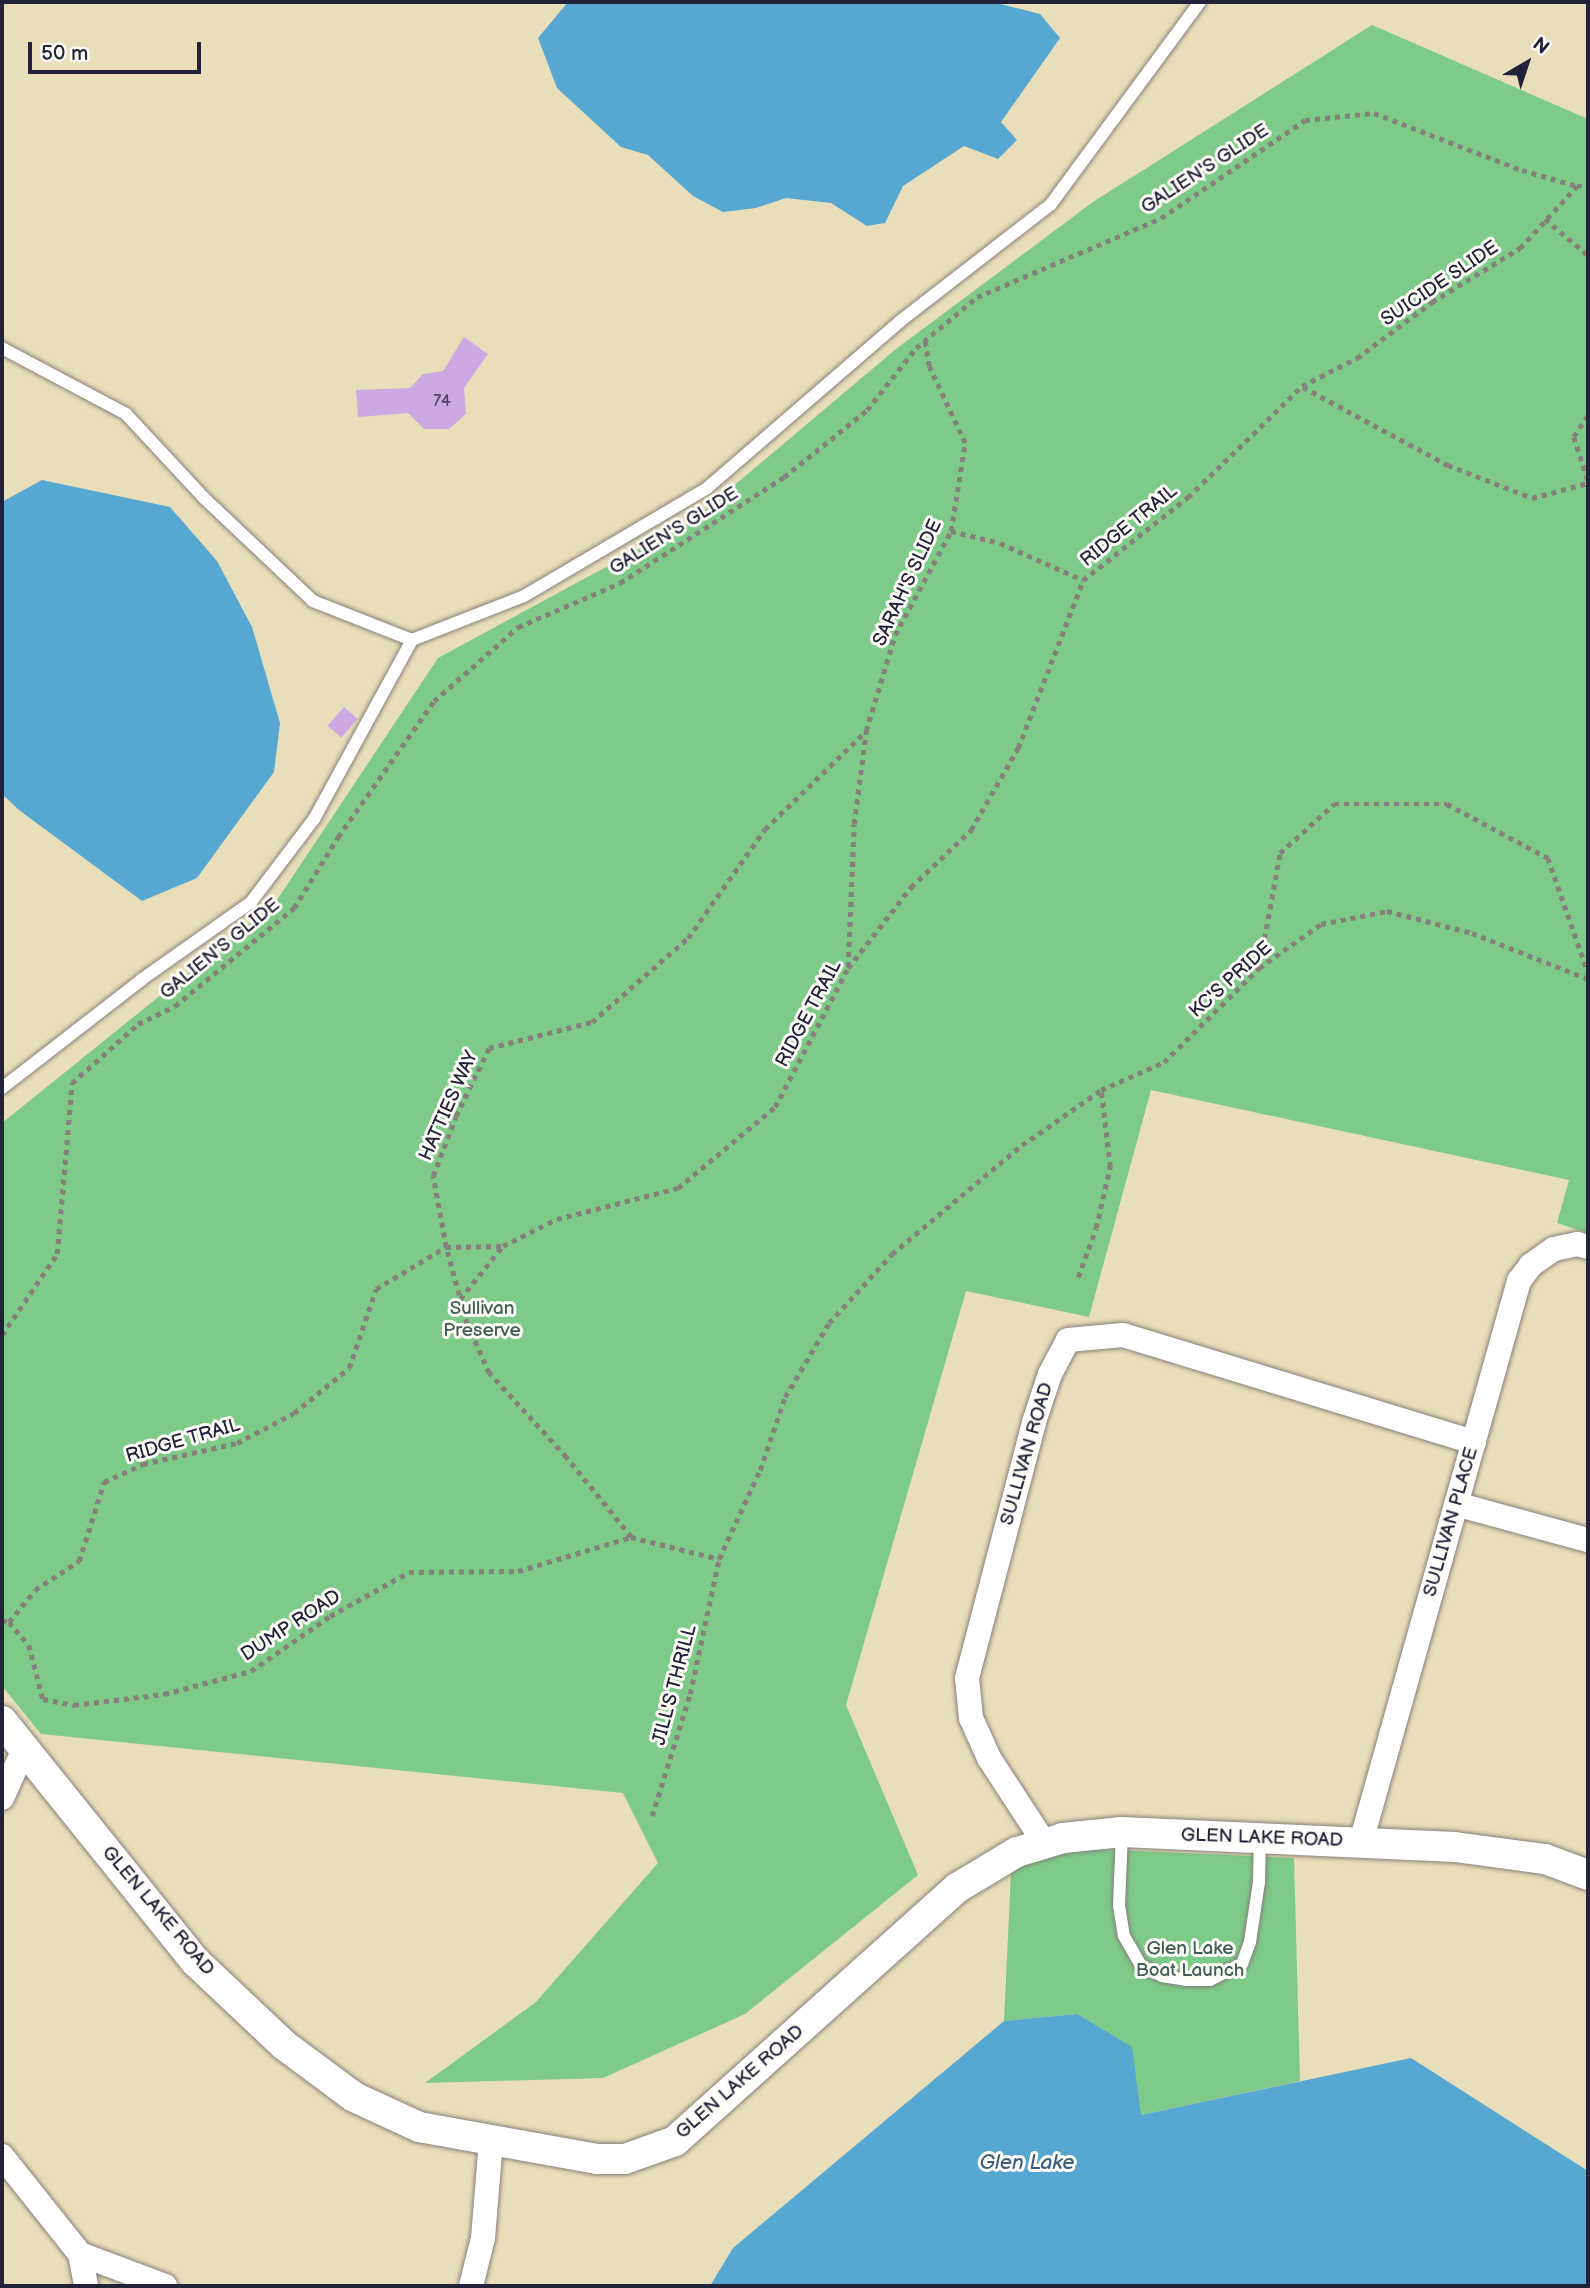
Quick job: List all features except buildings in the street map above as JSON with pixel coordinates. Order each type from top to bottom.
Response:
[{"type":"street","name":"SULLIVAN PLACE","points":[[1360,1842],[1519,1281],[1531,1265],[1554,1249],[1577,1244],[1588,1247]]},
{"type":"street","name":"SULLIVAN ROAD","points":[[1045,1844],[989,1758],[971,1718],[967,1678],[1034,1422],[1050,1374],[1068,1340],[1123,1335],[1474,1442]]},
{"type":"street","points":[[1456,1504],[1588,1540]]},
{"type":"street","name":"GLEN LAKE ROAD","points":[[2,1721],[197,1962],[284,2045],[354,2098],[419,2127],[597,2159],[625,2159],[675,2141],[957,1888],[1017,1852],[1063,1839],[1122,1832],[1455,1847],[1545,1859],[1588,1875]]},
{"type":"street","points":[[2,1798],[24,1749]]},
{"type":"street","points":[[471,2286],[483,2238],[491,2140]]},
{"type":"street","points":[[2,2156],[80,2254],[86,2286]]},
{"type":"street","points":[[80,2254],[165,2286]]},
{"type":"lane","points":[[2,1088],[141,980],[251,902],[314,819],[412,640],[524,596],[707,488],[899,323],[1051,204],[1200,2]]},
{"type":"lane","points":[[2,348],[125,414],[204,498],[313,601],[412,640]]},
{"type":"lane","points":[[1122,1832],[1119,1905],[1124,1936],[1141,1966],[1162,1976],[1185,1980],[1210,1980],[1242,1964],[1250,1942],[1259,1882],[1260,1839]]},
{"type":"path","name":"GALIEN'S GLIDE","points":[[2,1335],[57,1254],[72,1083],[138,1024],[175,1006],[293,908],[338,837],[434,701],[518,627],[620,583],[785,477],[866,410],[925,341],[976,297],[1161,218],[1305,120],[1374,113],[1522,170],[1577,186],[1588,186]]},
{"type":"path","name":"SUICIDE SLIDE","points":[[1302,386],[1357,358],[1433,302],[1521,248],[1577,186]]},
{"type":"path","points":[[1545,219],[1588,255]]},
{"type":"path","name":"SARAH'S SLIDE","points":[[848,968],[854,824],[866,731],[895,635],[951,531],[965,443],[929,366],[925,341]]},
{"type":"path","points":[[1302,386],[1448,465],[1532,498],[1588,481],[1574,437],[1588,416]]},
{"type":"path","name":"RIDGE TRAIL","points":[[9,1622],[35,1590],[79,1561],[104,1482],[143,1464],[237,1443],[294,1413],[349,1368],[376,1289],[446,1247],[503,1246],[556,1219],[678,1188],[775,1107],[848,968],[911,887],[971,831],[1018,748],[1083,580],[1188,498],[1302,386]]},
{"type":"path","points":[[951,531],[1000,543],[1083,580]]},
{"type":"path","name":"HATTIES WAY","points":[[631,1537],[566,1457],[489,1373],[467,1324],[446,1247],[433,1176],[456,1116],[489,1048],[592,1022],[688,938],[765,829],[866,731]]},
{"type":"path","points":[[1259,968],[1280,853],[1334,804],[1447,804],[1548,858],[1588,972]]},
{"type":"path","name":"KC'S PRIDE","points":[[719,1559],[760,1470],[785,1397],[829,1323],[892,1254],[1022,1145],[1101,1090],[1164,1062],[1259,968],[1321,924],[1387,911],[1472,933],[1588,979]]},
{"type":"path","points":[[1078,1277],[1096,1228],[1110,1167],[1101,1090]]},
{"type":"path","points":[[460,1299],[503,1246]]},
{"type":"path","points":[[631,1537],[719,1559]]},
{"type":"path","name":"DUMP ROAD","points":[[9,1622],[29,1645],[43,1699],[74,1706],[164,1694],[251,1671],[330,1616],[409,1572],[518,1571],[631,1537]]},
{"type":"path","name":"JILL'S THRILL","points":[[652,1816],[690,1694],[719,1559]]},
{"type":"path","points":[[2,1620],[9,1622]]},
{"type":"green space","name":"Sullivan Preserve","points":[[1372,25],[1588,119],[1588,1233],[1557,1223],[1569,1180],[1151,1090],[1089,1317],[966,1291],[846,1705],[918,1875],[745,2014],[603,2078],[425,2083],[536,2002],[658,1863],[623,1793],[41,1734],[2,1686],[2,1123],[275,903],[438,658],[693,520],[896,349],[1093,202]]},
{"type":"green space","name":"Glen Lake Boat Launch","points":[[1094,1849],[1294,1858],[1300,2081],[1141,2115],[1077,2014],[1004,2021],[1011,1872],[1039,1855]]},
{"type":"water","points":[[568,2],[993,2],[1040,14],[1060,38],[1001,122],[1017,140],[998,159],[964,146],[903,186],[885,223],[867,226],[831,203],[786,198],[756,208],[723,212],[693,196],[648,155],[621,147],[557,88],[538,38]]},
{"type":"water","points":[[42,480],[170,507],[217,561],[252,627],[280,723],[274,772],[197,878],[142,901],[19,810],[2,794],[2,502]]},
{"type":"water","name":"Glen Lake","points":[[1077,2014],[1132,2047],[1141,2115],[1411,2058],[1588,2171],[1588,2286],[710,2286],[733,2248],[1004,2021]]}]
